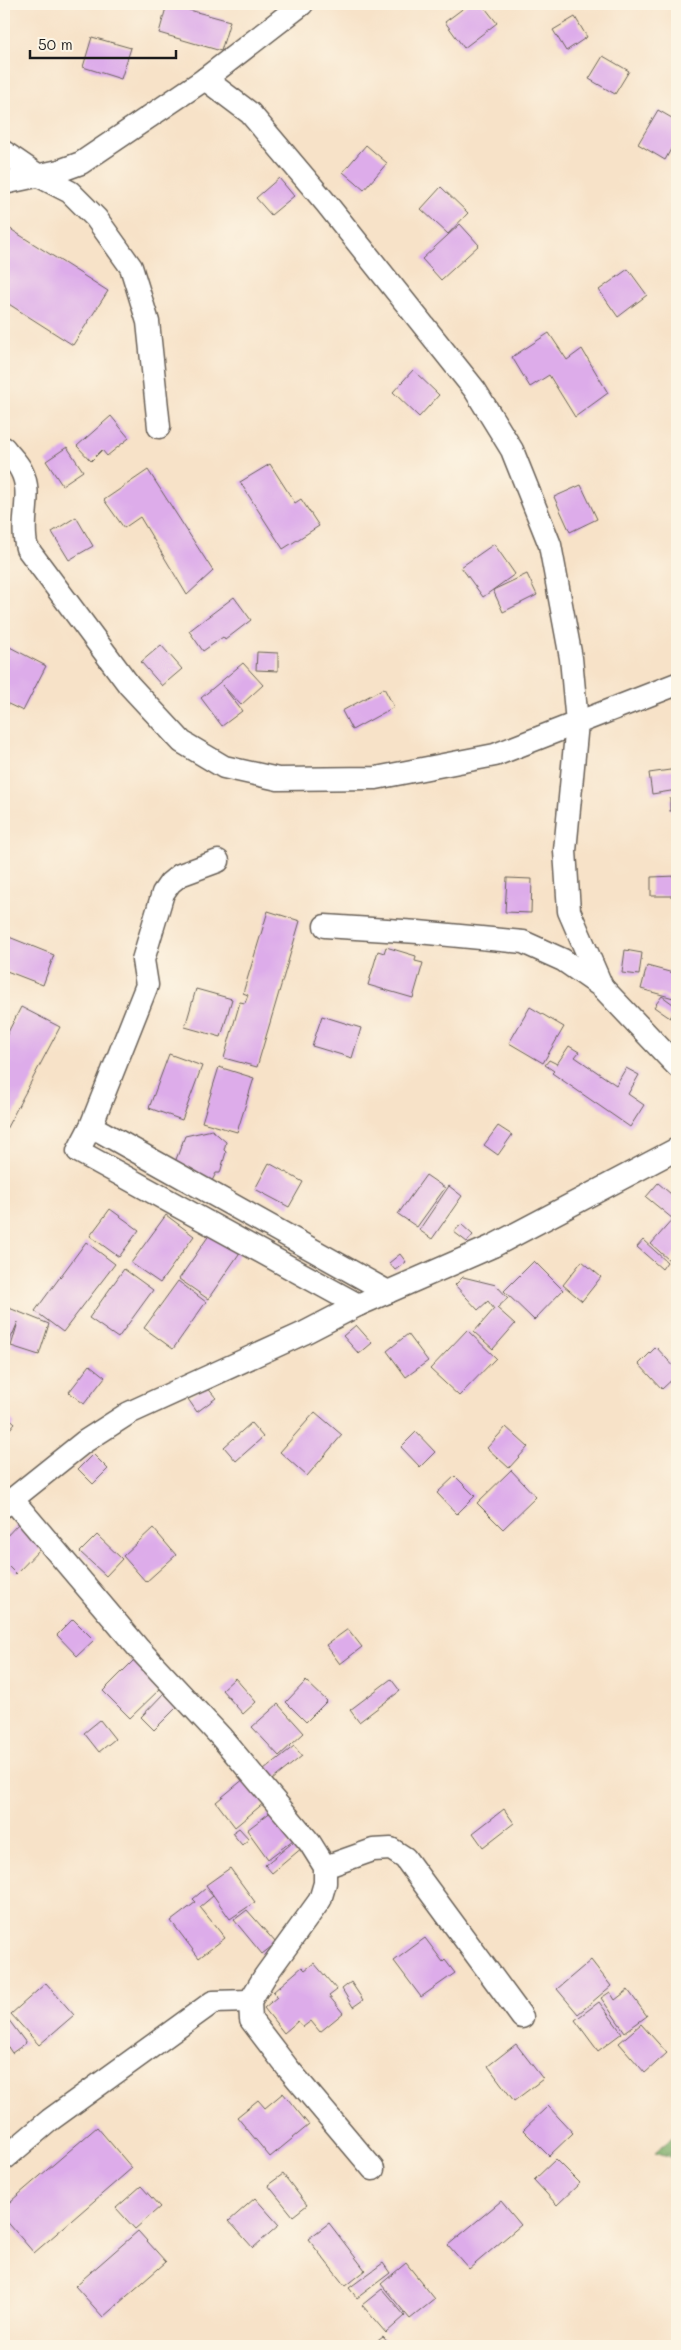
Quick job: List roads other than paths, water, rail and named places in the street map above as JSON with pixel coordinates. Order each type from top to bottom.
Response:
[{"type":"street","points":[[4,183],[60,172],[81,163],[204,79],[302,4]]},
{"type":"street","points":[[204,79],[250,112],[326,203],[475,390],[512,450],[550,545],[571,658],[577,723],[565,851],[569,912],[602,987]]},
{"type":"street","points":[[4,152],[39,176],[70,192],[96,218],[131,268],[148,322],[159,427]]},
{"type":"street","points":[[4,448],[21,469],[27,484],[23,534],[27,548],[130,684],[182,742],[224,767],[278,779],[376,778],[495,755],[677,684]]},
{"type":"street","points":[[218,861],[180,875],[170,883],[163,893],[143,960],[147,985],[91,1126],[78,1148],[80,1153],[358,1306]]},
{"type":"street","points":[[325,926],[418,932],[523,942],[564,960],[602,987],[677,1066]]},
{"type":"street","points":[[91,1126],[388,1292]]},
{"type":"street","points":[[374,2170],[287,2067],[251,2020],[250,2001],[265,1976],[320,1900],[325,1883],[325,1867],[310,1843],[221,1737],[8,1503],[84,1442],[129,1413],[304,1333],[388,1292],[493,1246],[677,1150]]},
{"type":"street","points":[[325,1867],[374,1850],[391,1849],[405,1858],[522,2017]]},
{"type":"street","points":[[4,2159],[50,2120],[213,2002],[250,2001]]}]
